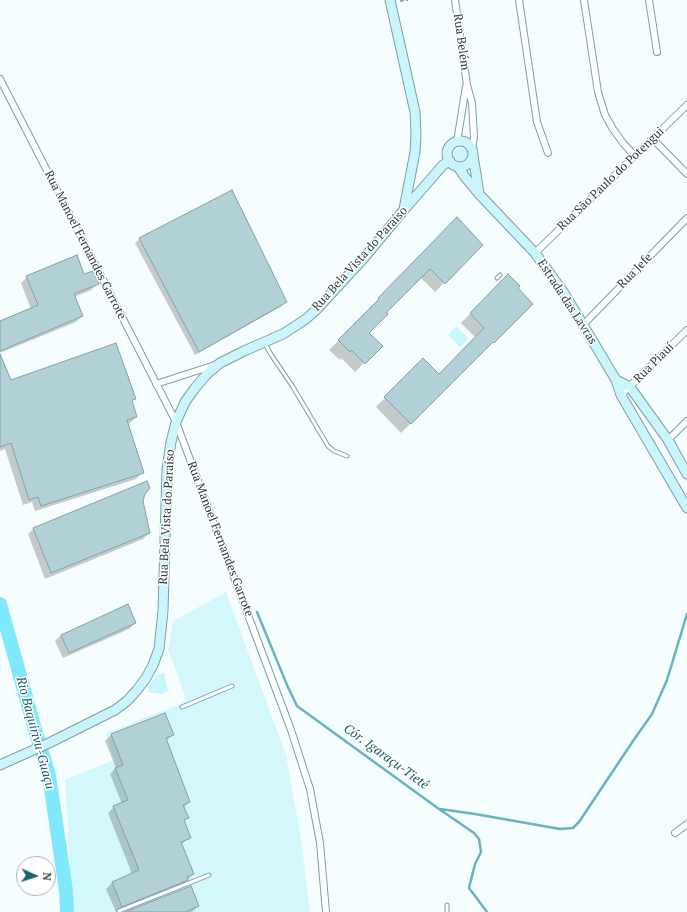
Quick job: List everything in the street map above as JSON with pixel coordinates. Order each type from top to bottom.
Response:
[{"type":"main road","points":[[390,0],[415,112],[415,152],[403,211]]},
{"type":"main road","points":[[472,152],[472,160],[466,166],[454,166],[448,156],[450,147],[457,142],[466,143],[469,146],[472,152],[479,194]]},
{"type":"main road","name":"Rua Bela Vista do Paraíso","points":[[408,191],[420,183],[448,151]]},
{"type":"main road","name":"Rua Bela Vista do Paraíso","points":[[0,765],[49,743],[115,710],[127,701],[137,690],[154,665],[159,649],[163,611],[167,469],[176,422],[185,402],[195,388],[207,374],[220,363],[282,334],[306,319],[364,258],[443,165],[450,161]]},
{"type":"main road","name":"Estrada das Lavras","points":[[458,167],[479,194],[535,253],[564,293],[616,380],[621,395],[687,508]]},
{"type":"main road","name":"Estrada das Lavras","points":[[616,380],[630,388]]},
{"type":"main road","points":[[630,388],[668,440],[687,474]]},
{"type":"street","name":"Rua Belém","points":[[455,0],[467,85],[472,103],[474,137],[472,152]]},
{"type":"street","points":[[519,0],[537,122],[548,153]]},
{"type":"street","points":[[584,0],[598,92],[604,114],[623,143],[635,156]]},
{"type":"street","points":[[649,0],[657,52]]},
{"type":"street","name":"Rua Manoel Fernandes Garrote","points":[[0,79],[176,422],[291,730],[310,789],[320,843],[326,912]]},
{"type":"street","name":"Rua Belém","points":[[457,142],[467,85]]},
{"type":"street","name":"Rua São Paulo do Potengui","points":[[535,253],[687,105]]},
{"type":"street","points":[[653,139],[687,174]]},
{"type":"street","name":"Rua Jefe","points":[[583,325],[687,218]]},
{"type":"street","name":"Rua Piauí","points":[[621,395],[630,388],[687,330]]},
{"type":"street","points":[[156,384],[220,363]]},
{"type":"street","points":[[668,440],[687,421]]},
{"type":"street","points":[[675,833],[687,824]]},
{"type":"lane","points":[[264,342],[328,446],[334,451],[347,456]]},
{"type":"lane","points":[[182,707],[232,686]]},
{"type":"lane","points":[[119,911],[209,875]]},
{"type":"lane","points":[[446,905],[447,912]]},
{"type":"shaded area","points":[[458,148],[464,148],[468,152],[468,158],[464,162],[458,162],[454,158],[454,152]]},
{"type":"shaded area","points":[[456,326],[468,338],[460,347],[448,335]]},
{"type":"shaded area","points":[[226,592],[286,755],[301,838],[310,912],[72,912],[65,780],[114,760],[106,733],[183,703],[185,695],[168,650],[173,621]]},
{"type":"shaded area","points":[[164,673],[168,691],[161,694],[149,692],[149,686],[156,676]]},
{"type":"building","points":[[232,190],[287,302],[199,352],[139,238]]},
{"type":"building","points":[[457,217],[483,245],[445,284],[430,269],[387,312],[388,314],[369,333],[383,346],[365,364],[338,340]]},
{"type":"building","points":[[77,255],[84,274],[93,271],[99,284],[74,294],[83,316],[0,351],[0,321],[38,305],[26,276]]},
{"type":"building","points":[[508,274],[520,286],[518,288],[533,304],[411,424],[384,397],[423,358],[439,374],[484,328],[470,313]]},
{"type":"building","points":[[116,343],[136,399],[132,400],[137,417],[127,420],[144,473],[41,506],[38,497],[29,500],[11,443],[0,447],[0,354],[11,380]]},
{"type":"building","points":[[147,481],[150,488],[145,494],[143,501],[150,533],[51,573],[33,528]]},
{"type":"building","points":[[128,604],[136,623],[69,653],[61,635]]},
{"type":"building","points":[[165,713],[174,735],[166,738],[190,802],[183,805],[189,818],[184,820],[191,838],[181,842],[194,874],[187,877],[188,880],[122,907],[112,882],[139,870],[113,806],[128,800],[115,768],[123,765],[111,734]]},
{"type":"building","points":[[191,886],[199,906],[185,912],[125,912]]},
{"type":"waterway","name":"Rio Baquirivu-Guaçu","points":[[0,604],[49,775],[66,891],[67,912]]},
{"type":"waterway","name":"Cór. Igaraçu-Tietê","points":[[257,612],[297,706],[474,833],[479,839],[481,852],[475,864],[469,888],[487,912]]},
{"type":"waterway","points":[[440,809],[560,829],[573,828],[579,822],[652,714],[667,680],[687,614]]}]
